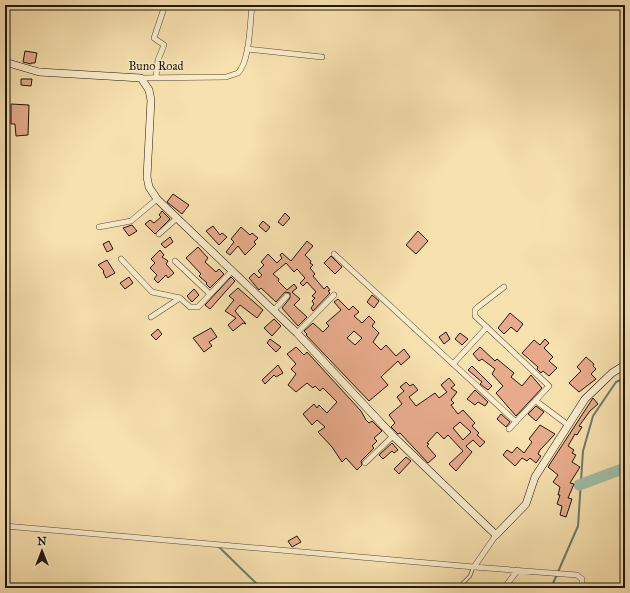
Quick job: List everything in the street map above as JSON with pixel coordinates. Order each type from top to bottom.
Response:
[{"type":"street","points":[[156,77],[158,60],[164,45],[154,38],[164,5]]},
{"type":"street","name":"Buno Road","points":[[5,62],[38,72],[141,78],[234,75],[241,70],[247,49],[252,5]]},
{"type":"street","points":[[247,49],[322,57]]},
{"type":"street","points":[[141,78],[149,90],[151,100],[147,177],[150,187],[157,199],[297,333],[393,436],[496,535]]},
{"type":"street","points":[[99,227],[131,221],[157,199]]},
{"type":"street","points":[[159,234],[177,218]]},
{"type":"street","points":[[334,254],[516,422]]},
{"type":"street","points":[[121,259],[152,292],[180,298],[190,307],[195,308],[198,307],[232,271]]},
{"type":"street","points":[[175,261],[210,294]]},
{"type":"street","points":[[504,287],[475,310],[475,316],[548,383],[548,388],[509,430]]},
{"type":"street","points":[[273,311],[287,296]]},
{"type":"street","points":[[297,333],[334,296]]},
{"type":"street","points":[[151,317],[180,298]]},
{"type":"street","points":[[453,364],[487,327]]},
{"type":"street","points":[[474,567],[496,535],[526,504],[534,477],[591,392],[612,373],[625,365]]},
{"type":"street","points":[[536,401],[568,425]]},
{"type":"street","points":[[365,462],[393,436]]},
{"type":"street","points":[[5,526],[554,573],[581,577],[582,588]]},
{"type":"street","points":[[504,588],[518,570]]},
{"type":"lane","points":[[458,588],[470,576],[474,567]]},
{"type":"building","points":[[25,51],[37,53],[35,63],[31,64],[23,62]]},
{"type":"building","points":[[21,79],[32,79],[31,86],[21,85]]},
{"type":"building","points":[[11,104],[29,105],[28,135],[16,136],[15,124],[11,124]]},
{"type":"building","points":[[173,194],[189,205],[182,214],[167,202]]},
{"type":"building","points":[[162,211],[170,219],[155,234],[145,224],[150,220],[154,223],[161,217],[159,215]]},
{"type":"building","points":[[285,213],[290,218],[283,226],[278,222]]},
{"type":"building","points":[[263,221],[270,227],[266,232],[259,226]]},
{"type":"building","points":[[132,225],[137,231],[129,236],[123,228]]},
{"type":"building","points":[[213,226],[220,235],[222,233],[227,237],[219,245],[206,231]]},
{"type":"building","points":[[241,227],[250,235],[252,233],[258,238],[254,242],[256,244],[245,255],[238,246],[230,255],[226,252],[234,242],[231,239]]},
{"type":"building","points":[[418,231],[428,241],[416,254],[406,245]]},
{"type":"building","points":[[170,237],[173,242],[165,248],[161,244]]},
{"type":"building","points":[[109,241],[113,249],[107,252],[103,244]]},
{"type":"building","points":[[307,241],[313,246],[305,255],[313,265],[310,268],[315,274],[313,276],[324,289],[327,286],[330,290],[328,291],[330,293],[313,311],[311,308],[314,304],[312,301],[315,298],[312,296],[316,292],[307,282],[303,286],[300,283],[305,278],[297,269],[294,272],[286,263],[273,274],[279,279],[278,281],[287,290],[294,284],[297,288],[292,292],[300,299],[294,305],[307,317],[298,326],[282,308],[290,298],[290,293],[285,292],[276,302],[261,288],[259,290],[249,278],[254,273],[259,278],[262,275],[258,271],[264,265],[261,262],[268,254],[277,263],[282,258],[280,255],[282,253],[291,261]]},
{"type":"building","points":[[198,247],[208,258],[205,262],[216,272],[219,269],[224,274],[210,288],[199,276],[201,274],[186,258]]},
{"type":"building","points":[[160,250],[164,255],[162,257],[168,261],[166,264],[174,273],[168,278],[166,275],[158,283],[154,279],[157,275],[150,268],[155,263],[151,259]]},
{"type":"building","points":[[331,256],[342,267],[335,274],[324,263]]},
{"type":"building","points":[[107,260],[115,273],[106,278],[103,272],[104,271],[98,265]]},
{"type":"building","points":[[129,277],[133,283],[125,289],[120,283]]},
{"type":"building","points":[[231,277],[235,281],[210,309],[205,305]]},
{"type":"building","points":[[238,288],[263,310],[257,318],[240,305],[235,311],[246,324],[243,323],[233,331],[228,325],[236,318],[225,311],[234,300],[229,296]]},
{"type":"building","points":[[194,289],[199,295],[192,302],[187,296]]},
{"type":"building","points":[[372,295],[379,301],[374,308],[367,302]]},
{"type":"building","points":[[338,299],[349,310],[353,306],[359,312],[354,316],[362,323],[369,316],[375,322],[372,326],[379,333],[373,342],[381,350],[386,345],[396,356],[404,349],[410,357],[401,365],[398,361],[381,377],[388,385],[369,401],[306,335],[307,334],[304,331],[313,323],[323,332],[329,326],[326,323],[341,310],[334,302]],"holes":[[[354,331],[362,338],[355,345],[347,338]]]},
{"type":"building","points":[[510,313],[523,324],[517,332],[511,327],[504,334],[498,328]]},
{"type":"building","points":[[274,319],[281,326],[272,336],[264,328]]},
{"type":"building","points":[[211,328],[217,337],[209,342],[212,346],[204,352],[193,338]]},
{"type":"building","points":[[158,329],[162,334],[156,340],[151,335]]},
{"type":"building","points":[[446,332],[450,339],[444,344],[439,337]]},
{"type":"building","points":[[460,333],[468,339],[462,345],[455,339]]},
{"type":"building","points":[[270,339],[281,347],[276,352],[267,343]]},
{"type":"building","points":[[545,339],[549,343],[544,348],[553,357],[549,361],[557,368],[549,376],[543,371],[541,373],[537,369],[538,367],[522,353],[534,340],[540,345]]},
{"type":"building","points":[[296,347],[304,355],[307,352],[361,411],[366,420],[369,423],[372,421],[382,431],[374,438],[377,441],[372,446],[374,448],[361,461],[362,465],[357,470],[346,458],[342,462],[332,447],[318,432],[325,427],[317,420],[312,425],[303,414],[314,404],[317,408],[319,405],[327,413],[337,402],[323,388],[320,391],[315,386],[313,388],[307,383],[296,392],[288,385],[296,374],[291,369],[296,364],[287,354]]},
{"type":"building","points":[[480,347],[495,361],[497,359],[514,373],[511,377],[522,386],[531,375],[542,388],[516,416],[496,393],[503,386],[492,374],[495,369],[482,359],[479,361],[473,354]]},
{"type":"building","points":[[586,357],[594,364],[593,366],[596,369],[591,374],[596,379],[579,392],[569,383],[581,371],[577,367]]},
{"type":"building","points":[[278,365],[283,373],[276,377],[274,375],[265,384],[262,380]]},
{"type":"building","points":[[472,366],[492,386],[488,390],[480,384],[482,382],[468,370]]},
{"type":"building","points":[[449,378],[455,385],[451,388],[457,392],[451,400],[454,403],[451,405],[458,414],[463,410],[475,423],[472,426],[479,433],[477,435],[485,442],[480,447],[473,440],[466,446],[472,452],[456,471],[449,464],[463,451],[448,435],[444,439],[437,432],[427,443],[429,444],[427,446],[436,456],[428,463],[400,433],[398,434],[391,427],[395,423],[389,415],[402,404],[397,397],[404,391],[400,387],[406,382],[410,386],[413,384],[418,390],[409,397],[416,406],[435,393],[439,398],[447,392],[441,385]],"holes":[[[460,422],[471,432],[463,440],[453,428]]]},
{"type":"building","points":[[475,390],[488,402],[485,406],[478,402],[475,405],[467,399]]},
{"type":"building","points":[[593,398],[598,404],[590,411],[579,426],[582,427],[577,435],[575,434],[568,446],[574,450],[572,453],[576,455],[572,462],[580,467],[570,483],[574,484],[568,498],[572,499],[566,517],[560,515],[562,506],[557,504],[560,495],[558,495],[560,487],[553,482],[558,475],[548,467]]},
{"type":"building","points":[[536,406],[544,412],[536,421],[528,414]]},
{"type":"building","points":[[501,414],[510,422],[506,427],[497,419]]},
{"type":"building","points":[[540,425],[555,434],[540,450],[538,454],[541,456],[536,463],[530,458],[527,461],[522,458],[515,466],[503,455],[507,450],[512,453],[517,447],[524,453],[532,442],[529,439]]},
{"type":"building","points":[[392,443],[398,450],[394,453],[392,451],[383,459],[379,455]]},
{"type":"building","points":[[406,457],[411,461],[399,474],[394,469]]},
{"type":"building","points":[[297,536],[301,542],[292,547],[288,541]]},
{"type":"waterway","points":[[551,588],[578,526],[583,451],[593,416],[616,382],[625,378]]},
{"type":"waterway","points":[[579,485],[625,468]]},
{"type":"waterway","points":[[218,546],[261,588]]}]
